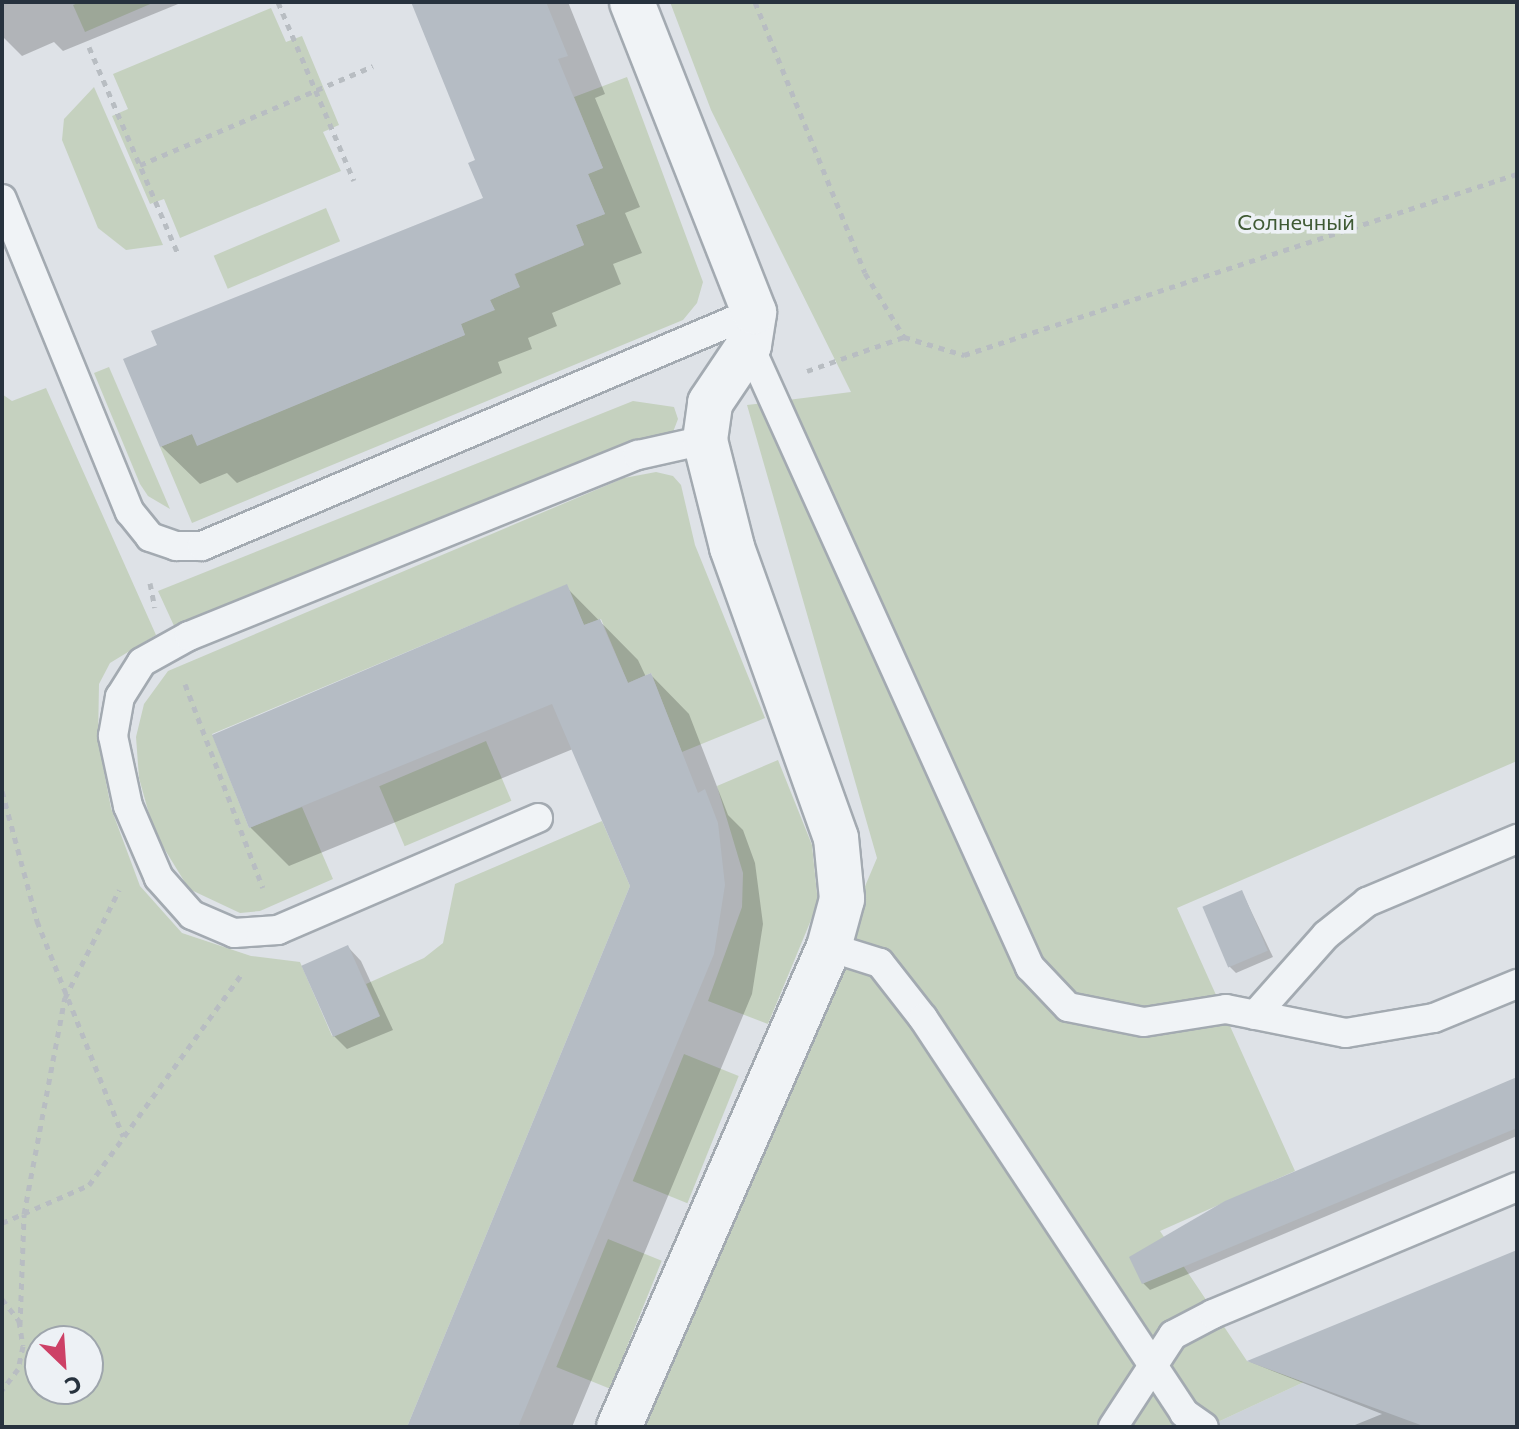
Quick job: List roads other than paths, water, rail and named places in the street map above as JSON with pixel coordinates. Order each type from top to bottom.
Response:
[{"type":"street","points":[[619,1427],[829,947],[842,899],[836,838],[732,547],[705,440],[710,403],[752,328],[632,2]]},
{"type":"lane","points":[[2,199],[130,512],[150,537],[176,546],[202,546],[752,328],[768,386],[1030,967],[1068,1007],[1144,1022],[1226,1009],[1346,1033],[1434,1018],[1517,984]]},
{"type":"lane","points":[[538,818],[278,930],[234,933],[192,915],[159,878],[142,843],[113,736],[120,697],[142,662],[170,645],[638,455],[705,440]]},
{"type":"lane","points":[[1255,1015],[1326,935],[1367,902],[1517,839]]},
{"type":"lane","points":[[829,947],[880,963],[1184,1413],[1204,1427]]},
{"type":"lane","points":[[1113,1427],[1173,1335],[1213,1314],[1517,1187]]},
{"type":"park label","name":"Солнечный","points":[[1296,222]]}]
